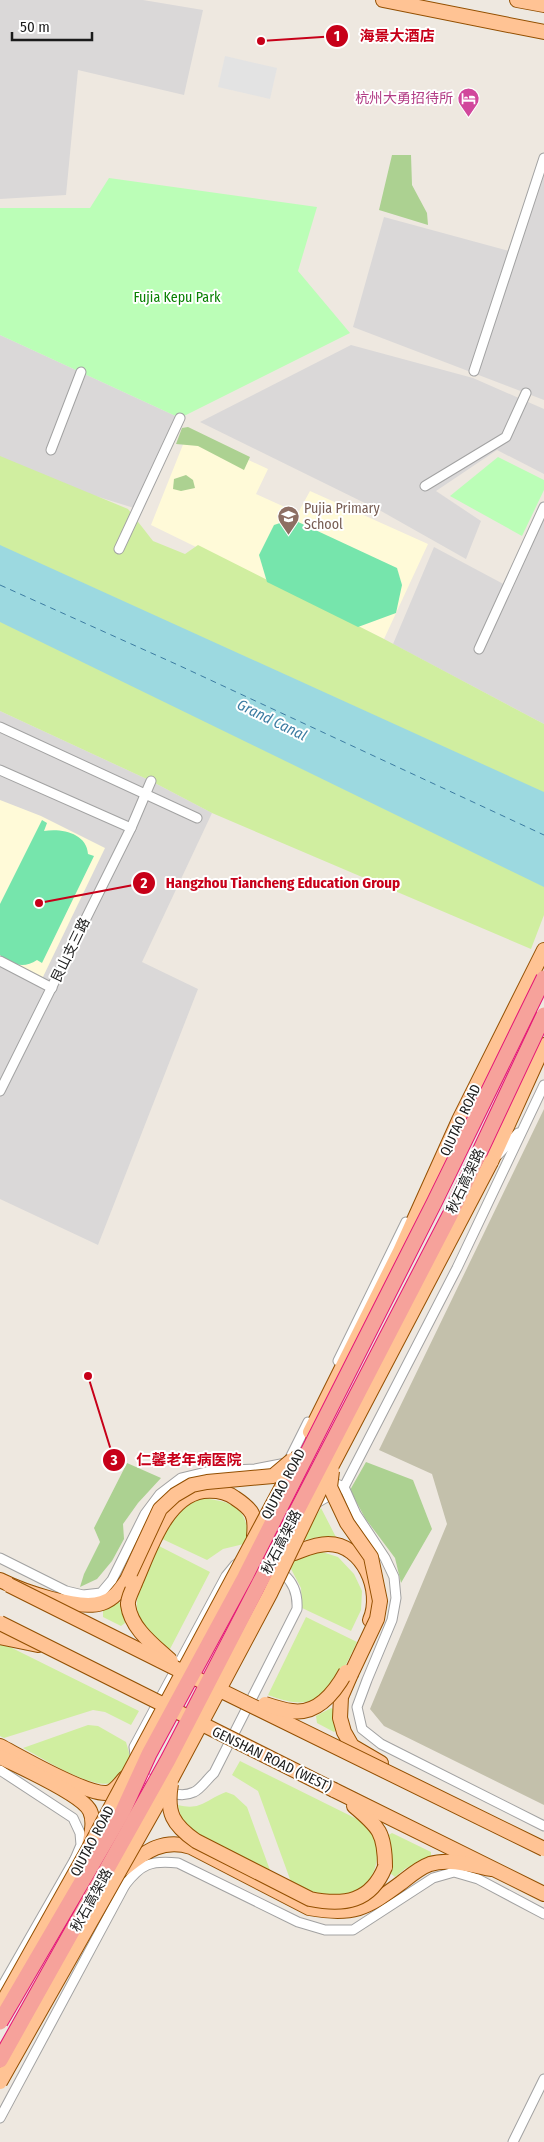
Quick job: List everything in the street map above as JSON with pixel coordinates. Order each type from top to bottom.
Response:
[{"type":"highway","name":"秋石高架路","points":[[0,2022],[122,1813],[149,1754],[245,1577],[421,1229],[544,978]]},
{"type":"highway","name":"秋石高架路","points":[[0,2060],[168,1760],[450,1215],[544,1015]]},
{"type":"main road","points":[[383,0],[544,32]]},
{"type":"main road","points":[[517,0],[544,5]]},
{"type":"main road","name":"QIUTAO ROAD","points":[[0,2007],[88,1850],[254,1536],[400,1251],[459,1120],[543,951]]},
{"type":"main road","points":[[0,2082],[115,1875],[173,1776],[291,1554],[333,1462],[491,1162],[544,1045]]},
{"type":"main road","points":[[4,1582],[72,1603],[86,1605],[101,1603],[115,1596],[127,1580],[160,1509],[175,1495],[192,1485],[273,1476],[293,1459]]},
{"type":"main road","points":[[333,1462],[330,1487],[347,1523],[370,1557],[380,1601],[377,1619],[341,1697],[340,1718],[344,1732],[352,1746],[433,1794]]},
{"type":"main road","points":[[185,1673],[142,1634],[128,1604],[135,1582],[168,1514],[180,1501],[194,1492],[214,1490],[233,1497],[248,1508],[256,1520],[254,1536]]},
{"type":"main road","points":[[236,1696],[293,1712],[317,1706],[330,1696],[338,1685],[372,1615],[373,1595],[371,1577],[355,1555],[343,1547],[329,1544],[315,1546],[291,1554]]},
{"type":"main road","points":[[4,1582],[544,1849]]},
{"type":"main road","name":"GENSHAN ROAD (WEST)","points":[[0,1623],[544,1894]]},
{"type":"main road","points":[[0,1636],[50,1648]]},
{"type":"main road","points":[[0,1746],[68,1781],[90,1789],[107,1793],[127,1776]]},
{"type":"main road","points":[[0,1757],[79,1798],[90,1810],[93,1820],[88,1850]]},
{"type":"main road","points":[[173,1776],[169,1799],[170,1810],[181,1831],[196,1841],[310,1899],[329,1903],[360,1897],[370,1891],[380,1880],[385,1867],[385,1850],[375,1823],[334,1790]]},
{"type":"main road","points":[[115,1875],[145,1853],[159,1846],[178,1843],[309,1908],[331,1912],[348,1912],[379,1899],[417,1870],[431,1864],[448,1862],[491,1869]]},
{"type":"street","points":[[474,371],[544,158]]},
{"type":"street","points":[[51,450],[81,372]]},
{"type":"street","points":[[425,486],[506,437],[526,393]]},
{"type":"street","points":[[119,549],[180,418]]},
{"type":"street","points":[[479,649],[544,507]]},
{"type":"street","points":[[0,727],[197,818]]},
{"type":"street","points":[[0,770],[131,828]]},
{"type":"street","name":"艮山支三路","points":[[0,1091],[131,828],[151,781]]},
{"type":"street","points":[[0,962],[52,988]]},
{"type":"street","points":[[274,1567],[306,1510],[344,1488],[457,1268],[544,1085]]},
{"type":"street","points":[[491,1162],[522,1129]]},
{"type":"street","points":[[274,1567],[302,1506],[293,1459]]},
{"type":"street","points":[[0,1558],[66,1591],[83,1595],[101,1593],[112,1580],[145,1514],[160,1494],[181,1478],[210,1471],[255,1470],[293,1459],[344,1488],[356,1514],[385,1558],[394,1577],[396,1591],[392,1620],[358,1707],[362,1729],[382,1744],[544,1826]]},
{"type":"street","points":[[247,1557],[274,1567],[291,1581],[297,1596],[297,1609],[214,1773],[194,1792],[178,1794],[159,1787],[137,1770],[134,1747],[226,1576],[235,1565],[247,1557]]},
{"type":"street","points":[[0,1770],[73,1818],[80,1833],[81,1845],[75,1859],[0,1990]]},
{"type":"street","points":[[0,2118],[115,1875],[159,1787]]},
{"type":"street","points":[[75,1859],[115,1875],[136,1871],[147,1864],[161,1861],[178,1863],[298,1922],[325,1930],[353,1930],[433,1878],[454,1872],[478,1879],[544,1914]]},
{"type":"street","points":[[513,2142],[544,2079]]},
{"type":"shaded area","points":[[0,0],[143,0],[203,10],[184,95],[78,70],[66,195],[0,199]]},
{"type":"shaded area","points":[[225,56],[277,68],[270,99],[218,87]]},
{"type":"shaded area","points":[[544,157],[544,400],[353,327],[384,217],[513,252]]},
{"type":"shaded area","points":[[0,335],[180,418],[137,509],[0,466]]},
{"type":"shaded area","points":[[351,345],[473,378],[544,409],[544,474],[497,450],[436,491],[481,521],[466,559],[381,511],[200,422]]},
{"type":"shaded area","name":"Pujia Primary School","points":[[188,432],[268,469],[256,494],[298,513],[310,491],[428,544],[384,639],[151,525]]},
{"type":"shaded area","points":[[544,507],[544,724],[393,644],[434,547],[509,587]]},
{"type":"shaded area","points":[[0,711],[151,781],[212,813],[142,962],[198,989],[98,1245],[0,1199]]},
{"type":"shaded area","points":[[0,800],[41,816],[105,848],[42,979],[0,958]]},
{"type":"shaded area","points":[[544,1109],[544,1805],[384,1726],[370,1709],[447,1524],[432,1474],[379,1450]]},
{"type":"green space","points":[[392,155],[411,155],[412,185],[427,213],[428,225],[379,210]]},
{"type":"green space","name":"Fujia Kepu Park","points":[[109,178],[317,207],[298,271],[350,333],[180,418],[0,335],[0,208],[90,208]]},
{"type":"green space","points":[[188,427],[250,457],[244,470],[198,446],[176,444],[182,428]]},
{"type":"green space","points":[[0,456],[128,509],[153,541],[185,554],[198,545],[384,639],[544,724],[544,915],[531,949],[212,813],[151,781],[0,711]]},
{"type":"green space","points":[[498,457],[544,480],[544,490],[522,536],[450,496]]},
{"type":"green space","points":[[186,475],[193,480],[195,488],[181,491],[173,489],[174,479]]},
{"type":"green space","points":[[296,521],[397,568],[402,585],[396,613],[358,627],[267,582],[259,555],[274,525]]},
{"type":"green space","points":[[42,820],[47,823],[44,831],[65,831],[78,837],[87,847],[88,854],[94,856],[42,963],[37,960],[32,963],[18,965],[0,955],[0,904]]},
{"type":"green space","points":[[366,1462],[413,1480],[432,1529],[401,1583],[395,1558],[365,1518],[350,1490]]},
{"type":"green space","points":[[127,1463],[161,1478],[138,1503],[123,1524],[124,1539],[112,1561],[97,1579],[80,1587],[84,1574],[100,1542],[94,1528]]},
{"type":"green space","points":[[200,1498],[221,1501],[236,1508],[242,1514],[245,1521],[248,1531],[248,1543],[223,1549],[207,1560],[158,1537],[182,1503]]},
{"type":"green space","points":[[321,1508],[338,1541],[318,1537],[301,1541]]},
{"type":"green space","points":[[159,1546],[210,1572],[170,1649],[154,1637],[144,1626],[138,1614],[139,1589]]},
{"type":"green space","points":[[319,1551],[338,1557],[354,1574],[362,1591],[361,1610],[351,1631],[302,1608],[301,1588],[289,1565],[295,1559]]},
{"type":"green space","points":[[118,1602],[122,1604],[125,1623],[121,1626],[103,1617],[103,1610]]},
{"type":"green space","points":[[306,1617],[357,1642],[334,1684],[325,1694],[315,1700],[302,1702],[287,1701],[268,1695]]},
{"type":"green space","points":[[0,1644],[8,1646],[139,1711],[131,1725],[105,1712],[93,1710],[4,1738],[0,1736]]},
{"type":"green space","points":[[331,1708],[335,1710],[338,1729],[334,1732],[317,1723],[316,1716]]},
{"type":"green space","points":[[88,1725],[98,1726],[126,1742],[130,1756],[119,1778],[109,1784],[98,1783],[70,1773],[23,1748]]},
{"type":"green space","points":[[240,1761],[365,1823],[376,1834],[377,1838],[375,1869],[366,1884],[351,1893],[331,1896],[316,1893],[291,1882],[258,1791],[232,1775]]},
{"type":"green space","points":[[226,1792],[234,1795],[247,1807],[271,1873],[191,1833],[182,1821],[178,1805],[198,1806]]},
{"type":"green space","points":[[392,1833],[431,1852],[431,1858],[406,1868],[395,1877],[390,1873],[392,1858],[387,1836]]},
{"type":"water","name":"Grand Canal","points":[[0,545],[544,792],[544,887],[0,622]]},
{"type":"ferry route","points":[[0,585],[178,665],[544,835]]},
{"type":"place","name":"海景大酒店","points":[[261,41]]},
{"type":"place","name":"杭州大勇招待所","points":[[469,117]]},
{"type":"place","name":"Pujia Primary School","points":[[288,535]]},
{"type":"place","name":"Hangzhou Tiancheng Education Group","points":[[39,903]]},
{"type":"place","name":"仁馨老年病医院","points":[[88,1376]]}]
